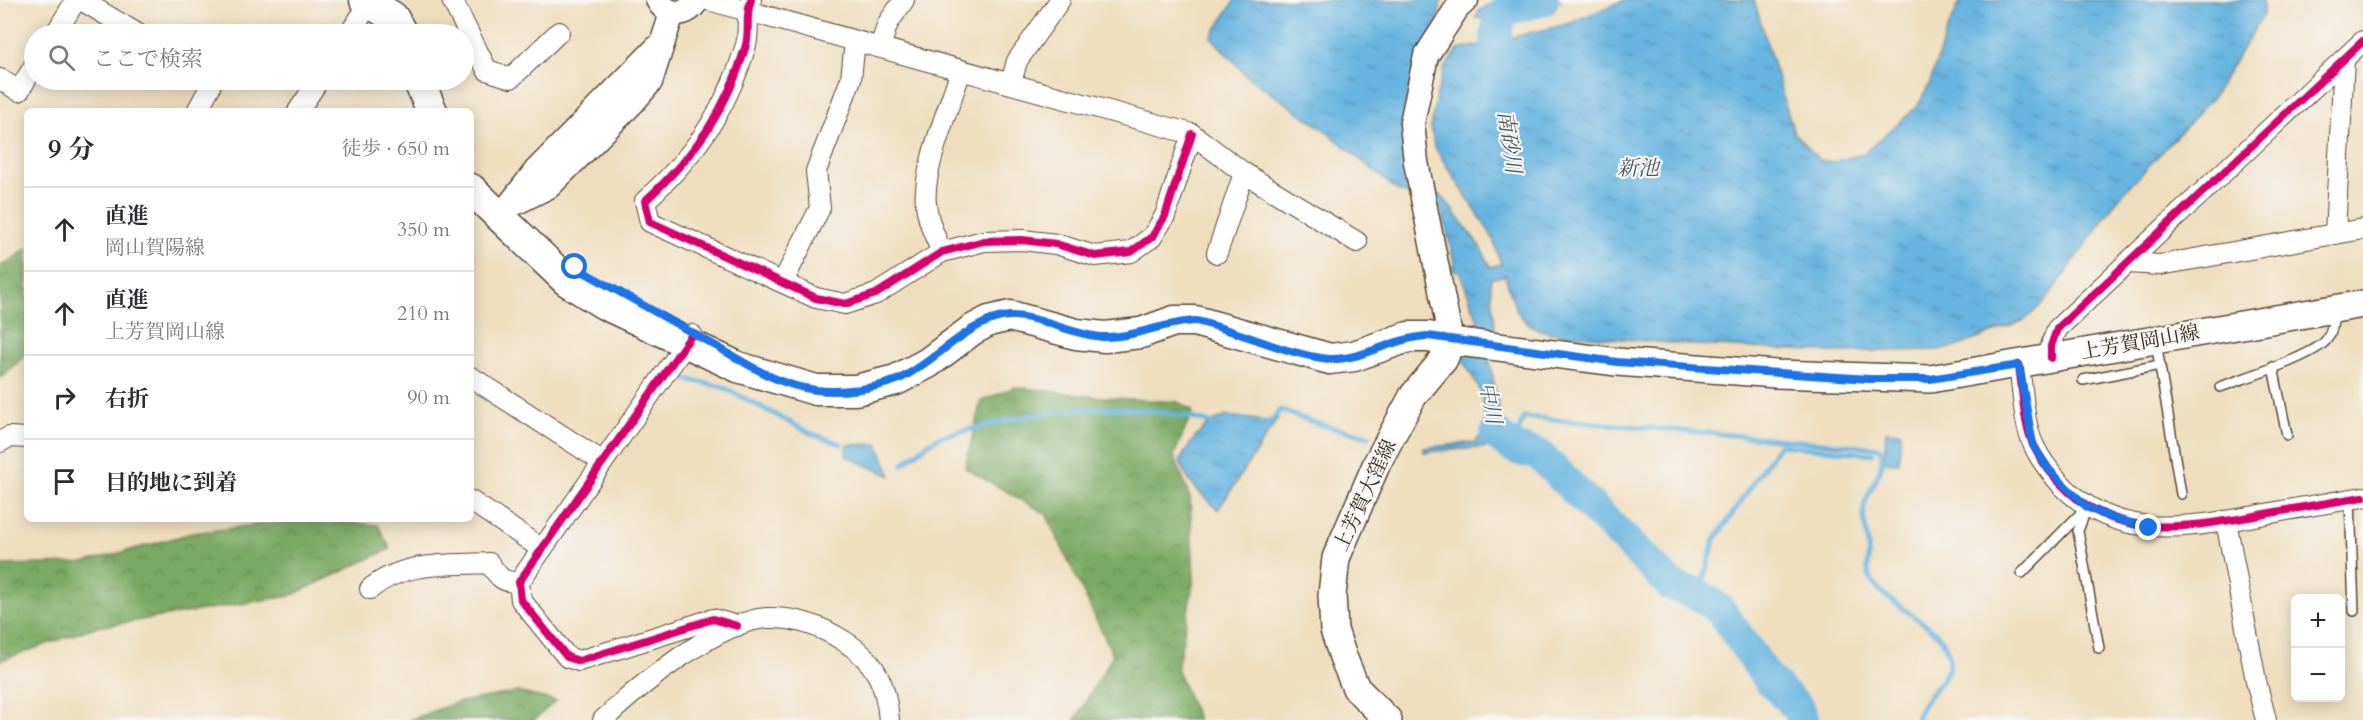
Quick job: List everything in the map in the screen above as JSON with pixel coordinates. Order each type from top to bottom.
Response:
[{"type":"main road","points":[[376,11],[393,17],[397,24]]},
{"type":"main road","points":[[406,90],[411,108]]},
{"type":"main road","points":[[423,90],[431,108]]},
{"type":"main road","points":[[474,170],[504,210]]},
{"type":"main road","points":[[474,191],[504,210],[575,267],[690,337],[773,378],[816,390],[856,390],[896,380],[928,363],[972,330],[988,321],[1010,316],[1076,334],[1105,337],[1141,333],[1174,321],[1196,321],[1330,359],[1354,356],[1408,337],[1428,336],[1456,342]]},
{"type":"main road","name":"上芳賀岡山線","points":[[1456,342],[1617,362],[1869,379],[1930,379],[2052,358],[2158,352],[2363,304]]},
{"type":"main road","name":"上芳賀大窪線","points":[[1388,720],[1356,688],[1334,630],[1332,596],[1336,558],[1377,462],[1413,396],[1456,342]]},
{"type":"street","points":[[61,24],[79,0],[121,24]]},
{"type":"street","points":[[452,0],[464,24]]},
{"type":"street","points":[[504,210],[549,186],[633,102],[650,82],[663,42],[665,6],[686,12],[697,0]]},
{"type":"street","points":[[708,0],[748,5],[855,42],[880,46],[1192,134],[1244,173],[1357,242]]},
{"type":"street","points":[[880,46],[888,23],[904,0]]},
{"type":"street","points":[[1011,82],[1017,61],[1060,0]]},
{"type":"street","points":[[1456,342],[1421,191],[1412,123],[1426,56],[1459,3]]},
{"type":"street","points":[[748,5],[749,33],[726,98],[680,169],[645,201],[650,222],[816,298],[845,304],[876,294],[942,252],[984,241],[1022,240],[1056,244],[1095,256],[1131,252],[1152,237],[1165,216],[1192,134]]},
{"type":"street","points":[[361,24],[376,11]]},
{"type":"street","points":[[474,44],[487,70],[512,78],[559,32]]},
{"type":"street","points":[[2052,358],[2051,346],[2057,329],[2363,41]]},
{"type":"street","points":[[783,282],[820,208],[816,171],[851,79],[855,42]]},
{"type":"street","points":[[2335,234],[2344,60]]},
{"type":"street","points":[[942,252],[929,220],[926,203],[927,178],[961,70]]},
{"type":"street","points":[[0,79],[19,91],[24,83]]},
{"type":"street","points":[[199,108],[208,90]]},
{"type":"street","points":[[300,108],[312,90]]},
{"type":"street","points":[[1217,253],[1244,173]]},
{"type":"street","points":[[2128,263],[2160,265],[2363,229]]},
{"type":"street","points":[[690,337],[519,582],[521,600],[567,657],[579,661],[713,619],[737,626]]},
{"type":"street","points":[[2019,365],[2033,445],[2049,470],[2087,507],[2112,518],[2149,528],[2181,528],[2357,498]]},
{"type":"street","points":[[474,379],[603,462]]},
{"type":"street","points":[[0,442],[9,437],[24,438]]},
{"type":"street","points":[[474,503],[542,549]]},
{"type":"street","points":[[2226,521],[2256,681],[2266,720]]},
{"type":"street","points":[[370,589],[381,579],[423,566],[444,563],[489,563],[500,579],[508,583],[519,582]]},
{"type":"street","points":[[603,720],[682,656],[737,626],[766,618],[802,620],[832,633],[863,653],[878,674],[888,700],[889,720]]},
{"type":"lane","points":[[2220,387],[2307,353],[2326,342],[2332,330],[2333,310]]},
{"type":"lane","points":[[2083,380],[2158,352],[2181,494]]},
{"type":"lane","points":[[2273,367],[2287,435]]},
{"type":"lane","points":[[2354,611],[2357,498]]},
{"type":"lane","points":[[2022,573],[2087,507]]},
{"type":"lane","points":[[2087,507],[2078,531],[2099,648]]},
{"type":"green space","points":[[24,251],[24,357],[0,378],[0,267]]},
{"type":"green space","points":[[1015,387],[1098,397],[1178,402],[1193,411],[1174,455],[1190,498],[1194,579],[1177,670],[1198,720],[1075,720],[1113,655],[1046,514],[965,468],[981,401]]},
{"type":"green space","points":[[281,522],[342,522],[378,525],[390,549],[290,596],[92,628],[0,661],[0,565],[83,563],[192,533]]},
{"type":"green space","points":[[517,692],[556,701],[534,720],[409,720],[455,703]]},
{"type":"water","name":"新池","points":[[1235,0],[1441,0],[1439,15],[1403,110],[1433,188],[1447,202],[1481,248],[1490,267],[1501,264],[1492,236],[1434,146],[1431,127],[1444,69],[1458,50],[1568,24],[1625,0],[1754,0],[1794,133],[1820,160],[1834,162],[1863,154],[1917,107],[1930,83],[1945,35],[1961,0],[2263,0],[2263,15],[2213,97],[2117,200],[2044,303],[2023,321],[1956,347],[1937,350],[1831,352],[1694,345],[1553,333],[1531,325],[1518,313],[1505,275],[1490,279],[1495,325],[1489,358],[1503,431],[1520,447],[1537,448],[1521,456],[1514,453],[1509,459],[1491,447],[1424,452],[1424,448],[1476,442],[1486,427],[1482,394],[1462,358],[1463,353],[1482,331],[1459,270],[1452,271],[1451,267],[1455,266],[1441,207],[1398,191],[1325,130],[1249,78],[1211,37]]},
{"type":"water","points":[[1496,0],[1562,0],[1493,20],[1475,18],[1479,11]]},
{"type":"water","points":[[1227,416],[1267,421],[1278,418],[1218,510],[1190,482],[1180,461],[1199,433],[1212,423]]},
{"type":"water","points":[[1886,431],[1901,432],[1899,463],[1884,462]]},
{"type":"water","points":[[878,444],[891,476],[846,456],[847,445]]},
{"type":"waterway","name":"南砂川","points":[[1500,83],[1496,34],[1501,16],[1511,9],[1543,0]]},
{"type":"waterway","points":[[685,379],[723,387],[810,433],[841,444]]},
{"type":"waterway","points":[[903,464],[940,437],[1041,414],[1128,409],[1157,412],[1214,424]]},
{"type":"waterway","points":[[1267,426],[1280,410],[1318,424],[1369,436]]},
{"type":"waterway","points":[[1512,447],[1524,417],[1880,448],[1882,463],[1864,509],[1868,572],[1871,581],[1889,598],[1935,632],[1948,653],[1949,664],[1946,674],[1925,700],[1917,720]]},
{"type":"waterway","name":"中川","points":[[1496,433],[1515,448],[1538,454],[1672,586],[1700,595],[1720,610],[1769,680],[1798,708],[1803,720]]},
{"type":"waterway","points":[[1700,595],[1714,541],[1779,445],[1873,454]]},
{"type":"cycle path","points":[[751,0],[746,45],[719,111],[694,149],[645,201],[650,222],[816,298],[845,304],[876,294],[942,252],[984,241],[1022,240],[1056,244],[1095,256],[1131,252],[1152,237],[1165,216],[1192,134]]},
{"type":"cycle path","points":[[2051,358],[2051,346],[2057,329],[2363,41]]},
{"type":"cycle path","points":[[693,333],[519,582],[521,600],[567,657],[579,661],[713,619],[737,626]]},
{"type":"cycle path","points":[[2019,365],[2025,417],[2036,451],[2060,483],[2081,502],[2104,515],[2127,523],[2177,526],[2228,520],[2363,497]]},
{"type":"route","points":[[575,267],[773,378],[816,390],[856,390],[896,380],[928,363],[972,330],[988,321],[1010,316],[1034,320],[1076,334],[1105,337],[1141,333],[1174,321],[1196,321],[1302,353],[1330,359],[1354,356],[1408,337],[1428,336],[1451,341],[1617,362],[1869,379],[1930,379],[2019,365],[2033,445],[2049,470],[2071,494],[2087,507],[2112,518],[2149,528]]}]
